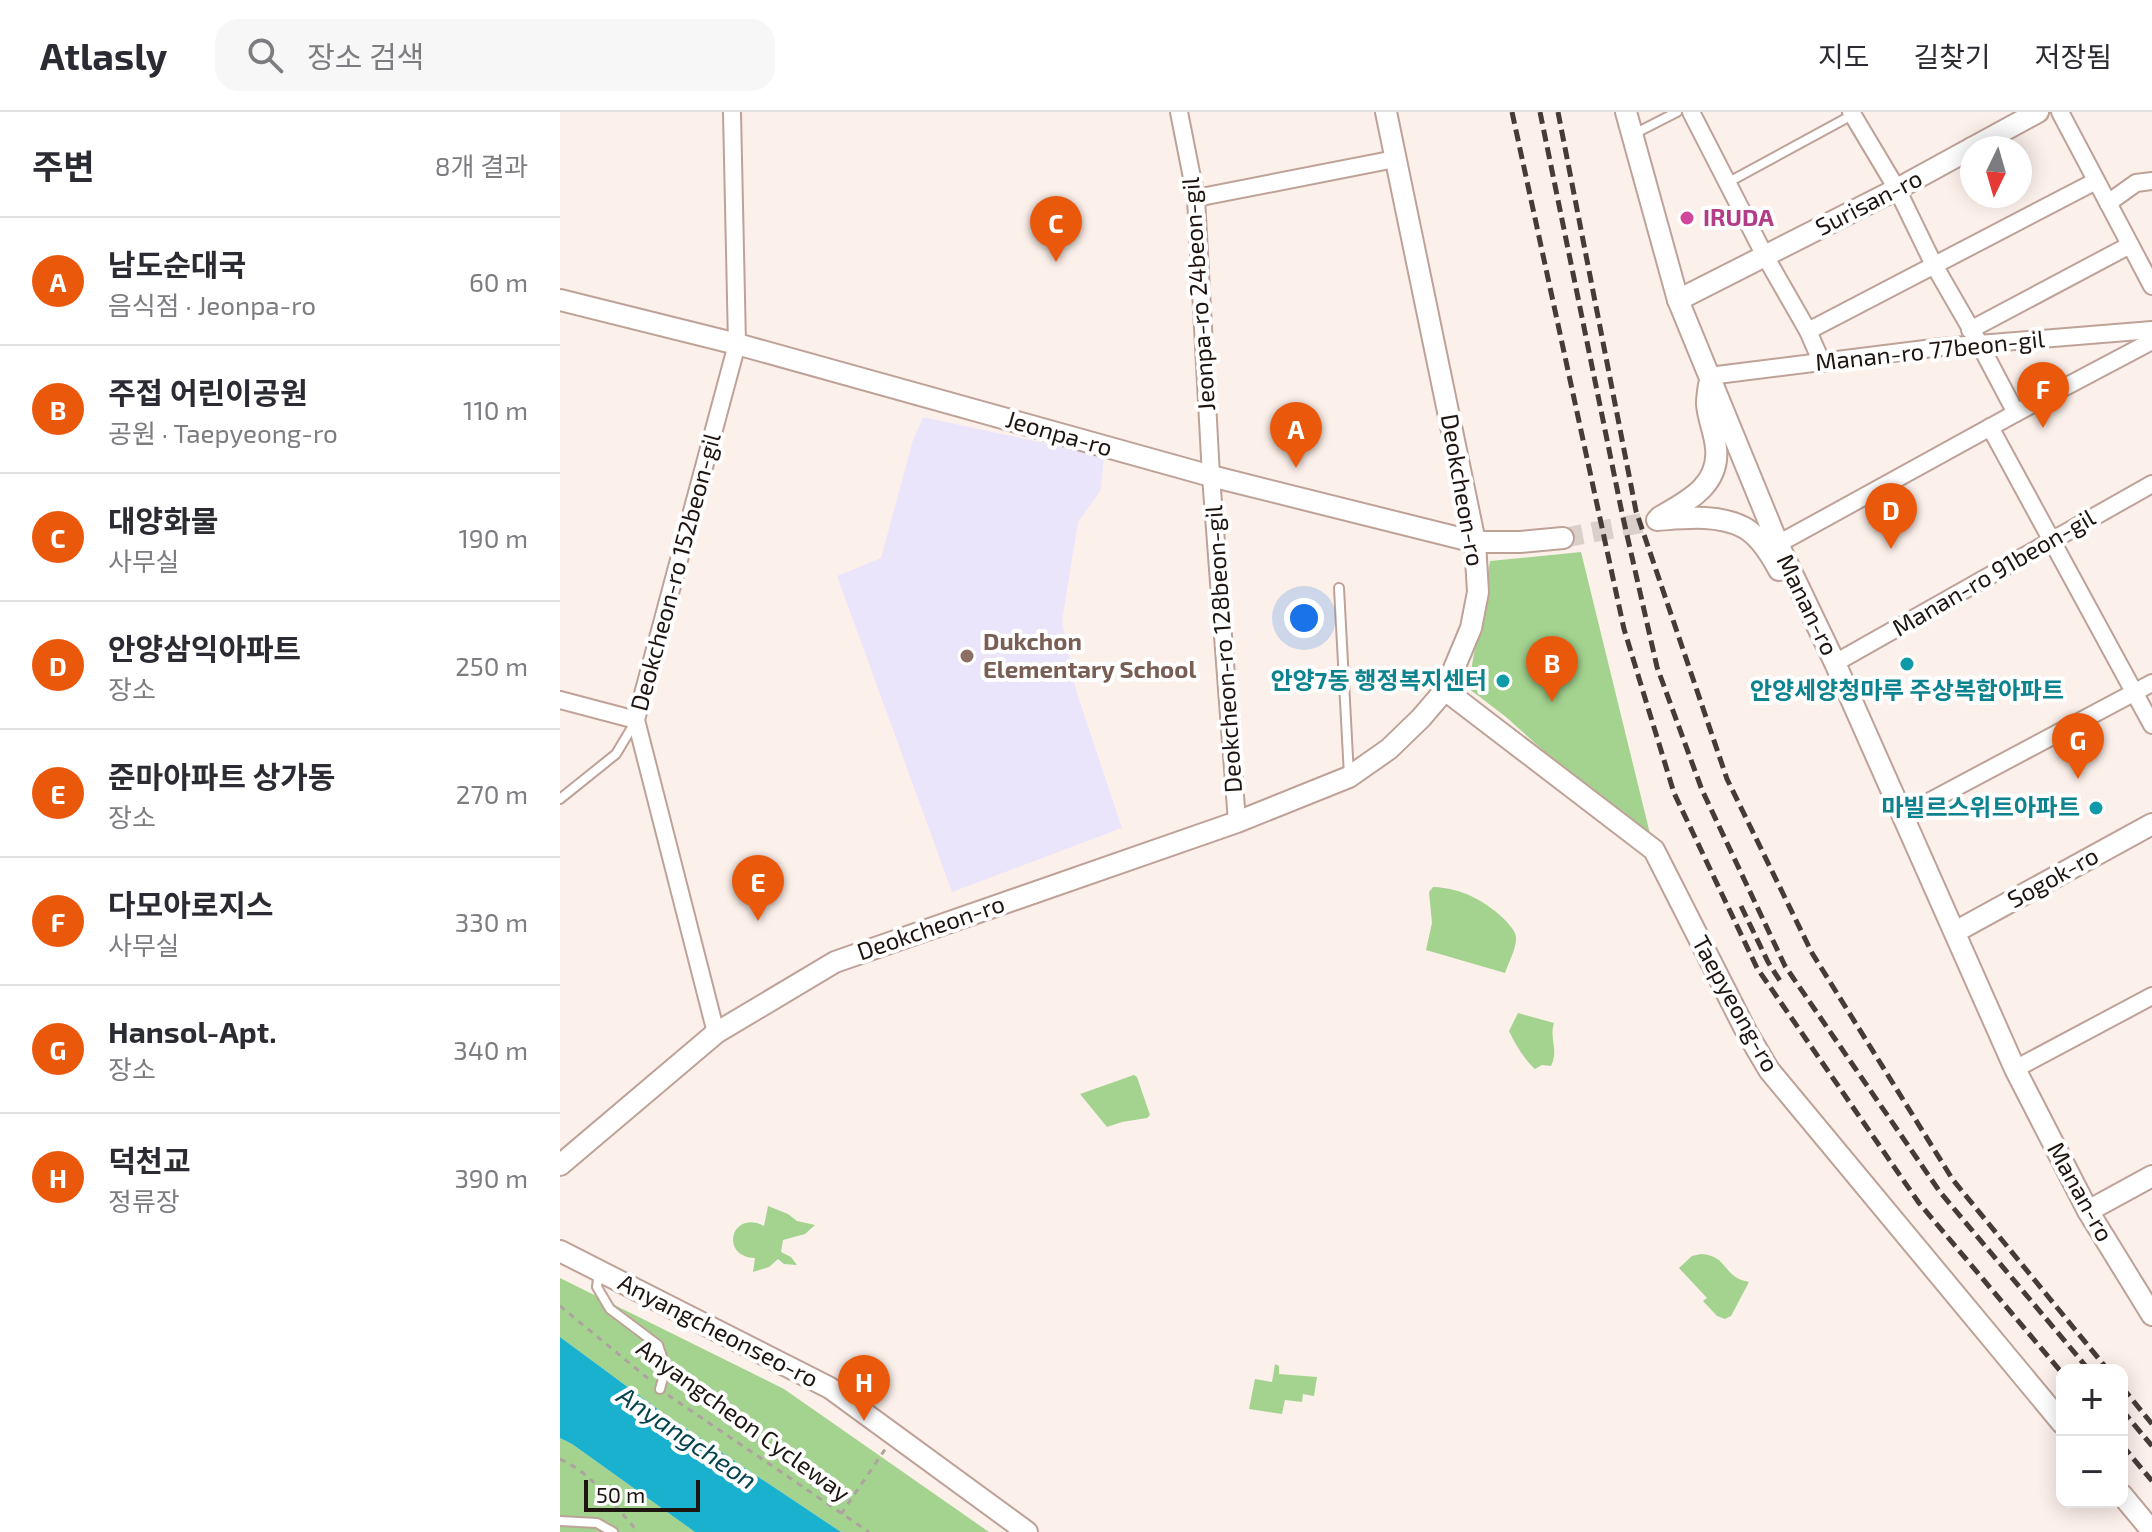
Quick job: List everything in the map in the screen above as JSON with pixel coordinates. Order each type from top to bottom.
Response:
[{"type":"street","name":"Deokcheon-ro 152beon-gil","points":[[716,1033],[636,720],[737,344],[732,112]]},
{"type":"street","name":"Jeonpa-ro 24beon-gil","points":[[1179,112],[1196,198],[1211,476]]},
{"type":"street","name":"Deokcheon-ro","points":[[560,1165],[716,1033],[835,962],[1237,822],[1349,777],[1389,749],[1445,690],[1471,628],[1478,592],[1475,542],[1386,112]]},
{"type":"street","name":"Manan-ro","points":[[1626,112],[1678,300],[1778,544],[1904,815],[2015,1069],[2088,1211],[2152,1315]]},
{"type":"street","points":[[1691,112],[1822,363]]},
{"type":"street","name":"Surisan-ro","points":[[1994,136],[2038,112]]},
{"type":"street","points":[[2060,112],[2152,286]]},
{"type":"street","points":[[1854,113],[2016,413]]},
{"type":"street","name":"Surisan-ro","points":[[1678,300],[1960,155]]},
{"type":"street","points":[[1196,198],[1395,159]]},
{"type":"street","points":[[1808,331],[2096,181]]},
{"type":"street","points":[[2108,203],[2136,183],[2152,181]]},
{"type":"street","points":[[1974,336],[2130,245]]},
{"type":"street","name":"Jeonpa-ro","points":[[560,300],[737,344],[1211,476],[1475,542],[1563,538]]},
{"type":"street","name":"Manan-ro 77beon-gil","points":[[1709,376],[1822,363],[1974,336],[2152,330]]},
{"type":"street","points":[[1778,544],[2152,341]]},
{"type":"street","points":[[1709,376],[1707,405],[1716,448],[1716,469],[1695,496],[1657,520],[1696,518],[1724,521],[1745,528],[1768,551],[1788,583],[1806,600]]},
{"type":"street","points":[[1990,427],[2152,725]]},
{"type":"street","name":"Deokcheon-ro 128beon-gil","points":[[1211,476],[1237,822]]},
{"type":"street","name":"Manan-ro 91beon-gil","points":[[1835,663],[2152,484]]},
{"type":"street","points":[[1904,815],[2152,683]]},
{"type":"street","name":"Taepyeong-ro","points":[[1445,690],[1654,850],[1769,1070],[2056,1416]]},
{"type":"street","points":[[560,700],[636,720]]},
{"type":"street","name":"Sogok-ro","points":[[1955,932],[2152,824]]},
{"type":"street","points":[[2015,1069],[2152,996]]},
{"type":"street","points":[[2088,1211],[2152,1176]]},
{"type":"street","name":"Anyangcheonseo-ro","points":[[560,1251],[830,1388],[1027,1532]]},
{"type":"street","points":[[2128,1502],[2152,1531]]},
{"type":"lane","points":[[1632,135],[1677,112]]},
{"type":"lane","points":[[1727,183],[1854,113]]},
{"type":"lane","points":[[1339,588],[1349,777]]},
{"type":"lane","points":[[560,799],[616,754],[636,720]]},
{"type":"lane","points":[[599,1271],[597,1287],[610,1309],[658,1345],[666,1368],[660,1389]]},
{"type":"lane","points":[[560,1521],[597,1523],[613,1532]]},
{"type":"path","name":"Anyangcheon Cycleway","points":[[560,1306],[660,1389],[869,1532]]},
{"type":"path","points":[[841,1514],[895,1435]]},
{"type":"path","points":[[560,1459],[595,1483],[638,1532]]},
{"type":"shaded area","name":"Dukchon Elementary School","points":[[923,417],[1104,456],[1101,490],[1078,522],[1062,621],[1076,690],[1122,828],[952,892],[837,576],[881,558],[913,440]]},
{"type":"green space","points":[[1581,552],[1654,850],[1506,717],[1468,688],[1490,561]]},
{"type":"green space","points":[[1433,887],[1473,897],[1511,926],[1516,941],[1505,973],[1426,950],[1432,923],[1429,892]]},
{"type":"green space","points":[[1518,1013],[1554,1023],[1551,1066],[1542,1065],[1535,1069],[1517,1046],[1509,1031]]},
{"type":"green space","points":[[1134,1075],[1150,1115],[1107,1127],[1080,1094]]},
{"type":"green space","points":[[768,1206],[797,1221],[815,1225],[805,1234],[783,1240],[781,1252],[791,1257],[797,1265],[784,1264],[778,1259],[769,1267],[753,1272],[755,1258],[744,1256],[737,1250],[733,1243],[734,1235],[737,1228],[744,1224],[753,1222],[764,1226]]},
{"type":"green space","points":[[1701,1254],[1717,1259],[1734,1276],[1749,1282],[1731,1316],[1725,1319],[1717,1316],[1703,1301],[1707,1298],[1679,1268],[1692,1256]]},
{"type":"green space","points":[[560,1278],[784,1389],[989,1532],[841,1532],[667,1416],[560,1337]]},
{"type":"green space","points":[[1275,1364],[1279,1366],[1279,1374],[1317,1377],[1314,1396],[1303,1394],[1302,1402],[1285,1400],[1282,1414],[1249,1409],[1255,1379],[1272,1382]]},
{"type":"green space","points":[[560,1438],[572,1444],[695,1532],[560,1532]]},
{"type":"water","name":"Anyangcheon","points":[[560,1337],[667,1416],[841,1532],[695,1532],[560,1438]]},
{"type":"tunnel","points":[[1563,538],[1657,520]]},
{"type":"railway","points":[[1512,112],[1624,629],[1674,793],[1757,968],[1919,1203],[2056,1366]]},
{"type":"railway","points":[[1540,112],[1622,513],[1657,667],[1702,790],[1785,966],[1940,1192],[2084,1364]]},
{"type":"railway","points":[[1558,112],[1636,511],[1727,779],[1812,953],[1953,1180],[2103,1364]]},
{"type":"railway","points":[[1741,906],[1782,984]]},
{"type":"railway","points":[[2128,1394],[2152,1424]]},
{"type":"railway","points":[[2128,1417],[2152,1446]]},
{"type":"railway","points":[[2128,1452],[2152,1481]]},
{"type":"place","name":"IRUDA","points":[[1687,218]]},
{"type":"place","name":"대양화물","points":[[1056,262]]},
{"type":"place","name":"다모아로지스","points":[[2043,428]]},
{"type":"place","name":"남도순대국","points":[[1296,468]]},
{"type":"place","name":"안양삼익아파트","points":[[1891,549]]},
{"type":"place","name":"Dukchon Elementary School","points":[[967,656]]},
{"type":"place","name":"안양세양청마루 주상복합아파트","points":[[1907,664]]},
{"type":"place","name":"안양7동 행정복지센터","points":[[1503,681]]},
{"type":"place","name":"주접 어린이공원","points":[[1552,702]]},
{"type":"place","name":"Hansol-Apt.","points":[[2078,779]]},
{"type":"place","name":"마빌르스위트아파트","points":[[2096,808]]},
{"type":"place","name":"준마아파트 상가동","points":[[758,921]]},
{"type":"place","name":"덕천교","points":[[864,1421]]}]
